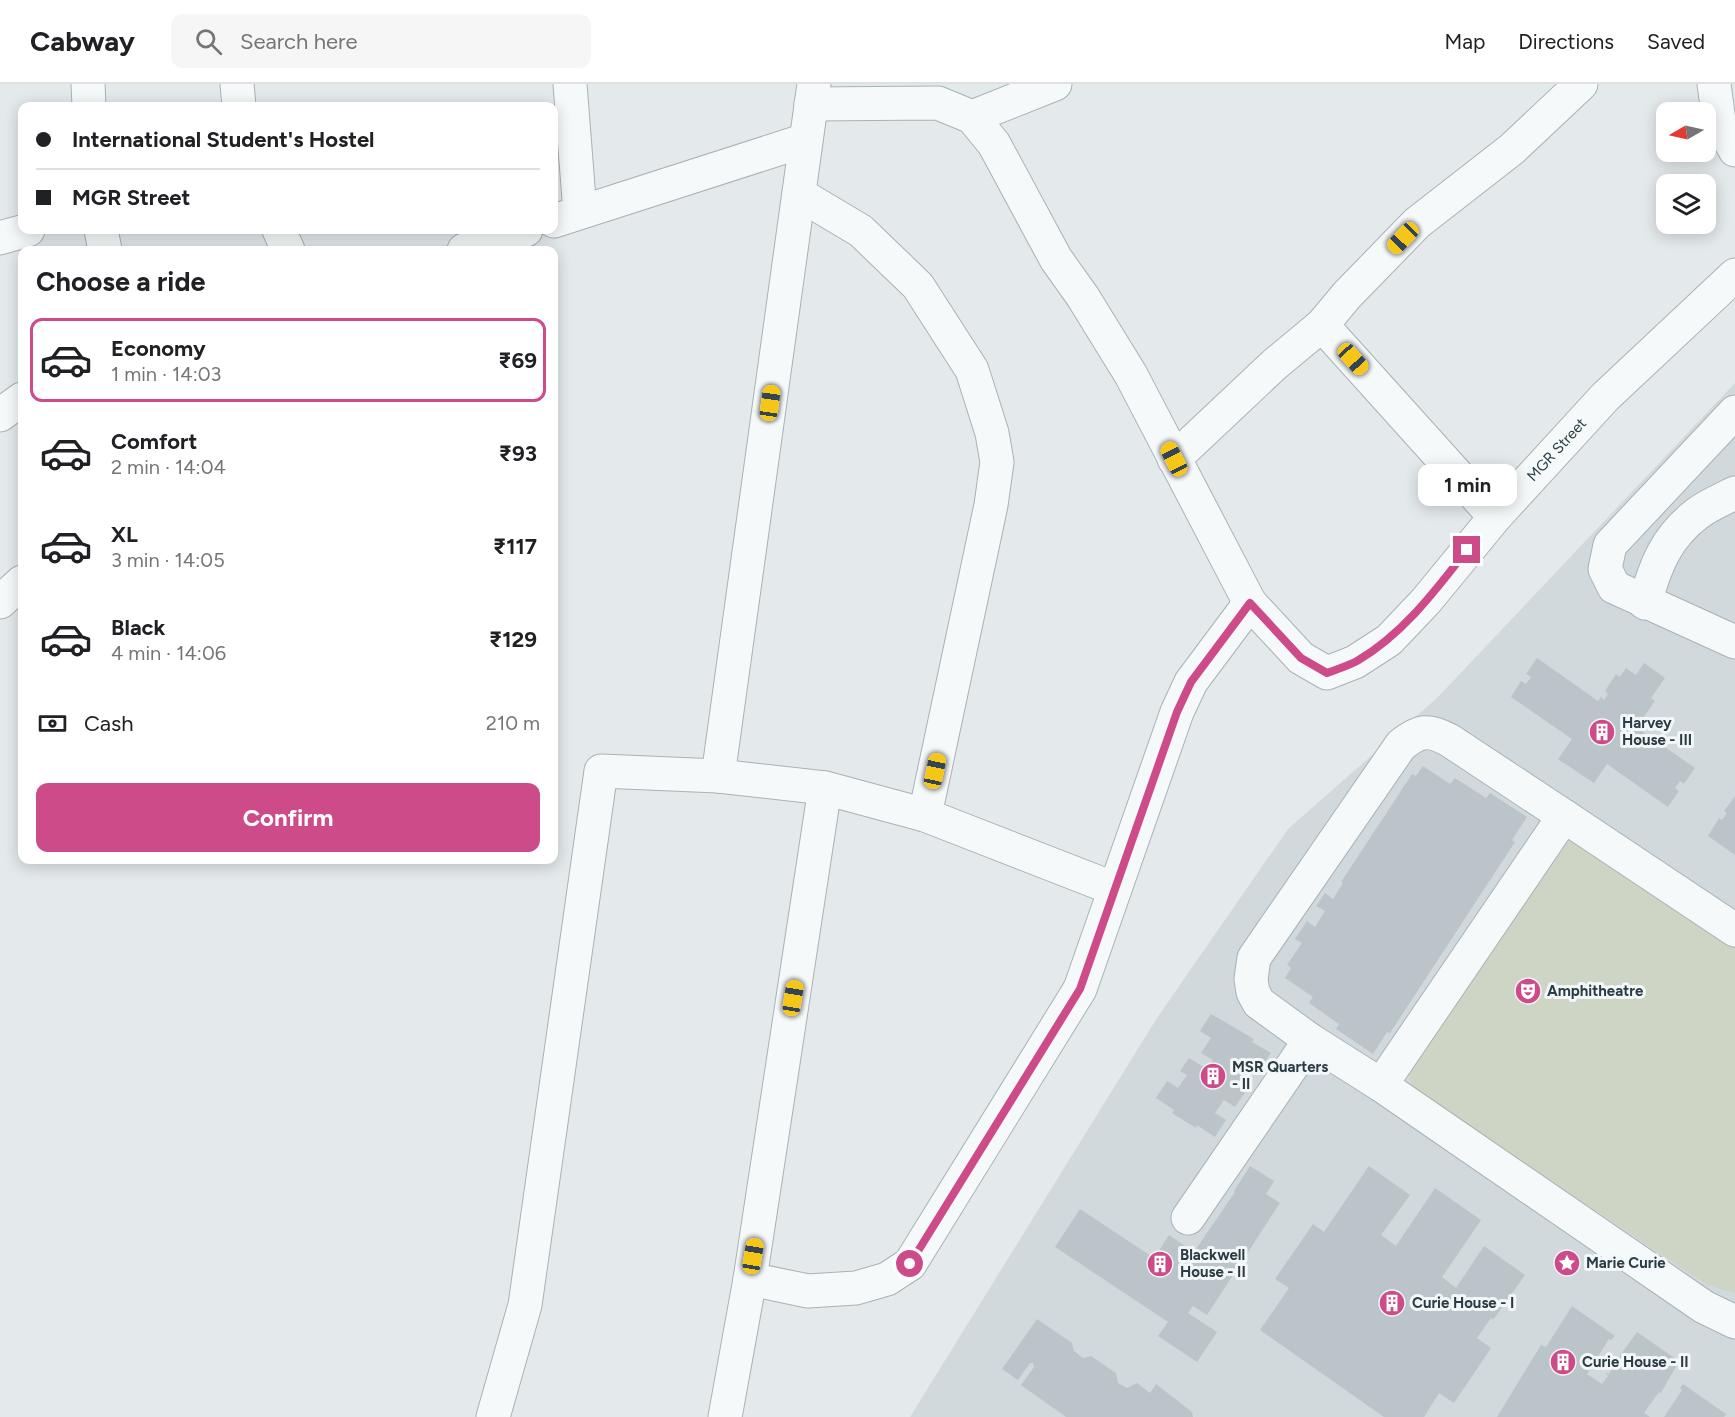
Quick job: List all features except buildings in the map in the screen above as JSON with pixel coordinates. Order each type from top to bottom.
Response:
[{"type":"street","points":[[88,84],[89,102]]},
{"type":"street","points":[[237,84],[239,102]]},
{"type":"street","points":[[570,84],[567,216],[806,140]]},
{"type":"street","points":[[972,117],[1055,84]]},
{"type":"street","points":[[1174,459],[1275,364],[1322,324],[1417,223],[1512,150],[1581,84]]},
{"type":"street","points":[[1714,84],[1719,121],[1735,150]]},
{"type":"street","points":[[718,776],[813,94],[938,103],[972,117],[994,144],[1056,259],[1083,297],[1131,375],[1250,603],[1191,682],[1177,712],[1080,989],[910,1264],[887,1279],[856,1288],[808,1291],[750,1279]]},
{"type":"street","points":[[799,194],[861,231],[918,286],[972,370],[992,433],[997,462],[991,505],[926,815]]},
{"type":"street","points":[[0,238],[18,233]]},
{"type":"street","points":[[476,246],[514,234]]},
{"type":"street","name":"MGR Street","points":[[1250,603],[1301,658],[1327,673],[1355,662],[1389,640],[1426,601],[1495,516],[1605,397],[1735,275]]},
{"type":"street","points":[[1322,324],[1495,516]]},
{"type":"street","points":[[0,415],[18,402]]},
{"type":"street","points":[[1735,412],[1610,545],[1605,569],[1614,588],[1735,642]]},
{"type":"street","points":[[1645,603],[1654,571],[1664,550],[1677,532],[1699,513],[1735,493]]},
{"type":"street","points":[[0,602],[18,586]]},
{"type":"street","points":[[1735,930],[1449,740],[1436,733],[1424,732],[1412,736],[1401,745],[1254,958],[1251,979],[1253,992],[1259,1003],[1310,1040],[1704,1307],[1735,1322]]},
{"type":"street","points":[[493,1417],[525,1305],[601,771],[718,776],[825,788],[926,815],[1115,889]]},
{"type":"street","points":[[725,1417],[750,1279],[825,788]]},
{"type":"street","points":[[1381,1086],[1564,816]]},
{"type":"street","points":[[1188,1218],[1310,1040]]},
{"type":"shaded area","points":[[1735,383],[1735,1417],[910,1417],[1157,1018],[1288,829],[1437,698]]},
{"type":"green space","points":[[1580,841],[1735,940],[1735,1293],[1707,1285],[1419,1093],[1410,1081],[1409,1071],[1561,844]]},
{"type":"place","name":"Harvey House - III","points":[[1602,732]]},
{"type":"place","name":"Amphitheatre","points":[[1528,991]]},
{"type":"place","name":"MSR Quarters - II","points":[[1213,1076]]},
{"type":"place","name":"Marie Curie","points":[[1567,1263]]},
{"type":"place","name":"Blackwell House - II","points":[[1160,1264]]},
{"type":"place","name":"Curie House - I","points":[[1392,1303]]},
{"type":"place","name":"Curie House - II","points":[[1563,1362]]},
{"type":"route","points":[[910,1264],[1080,989],[1177,712],[1191,682],[1250,603],[1301,658],[1327,673],[1355,662],[1389,640],[1426,601],[1467,550]]}]
